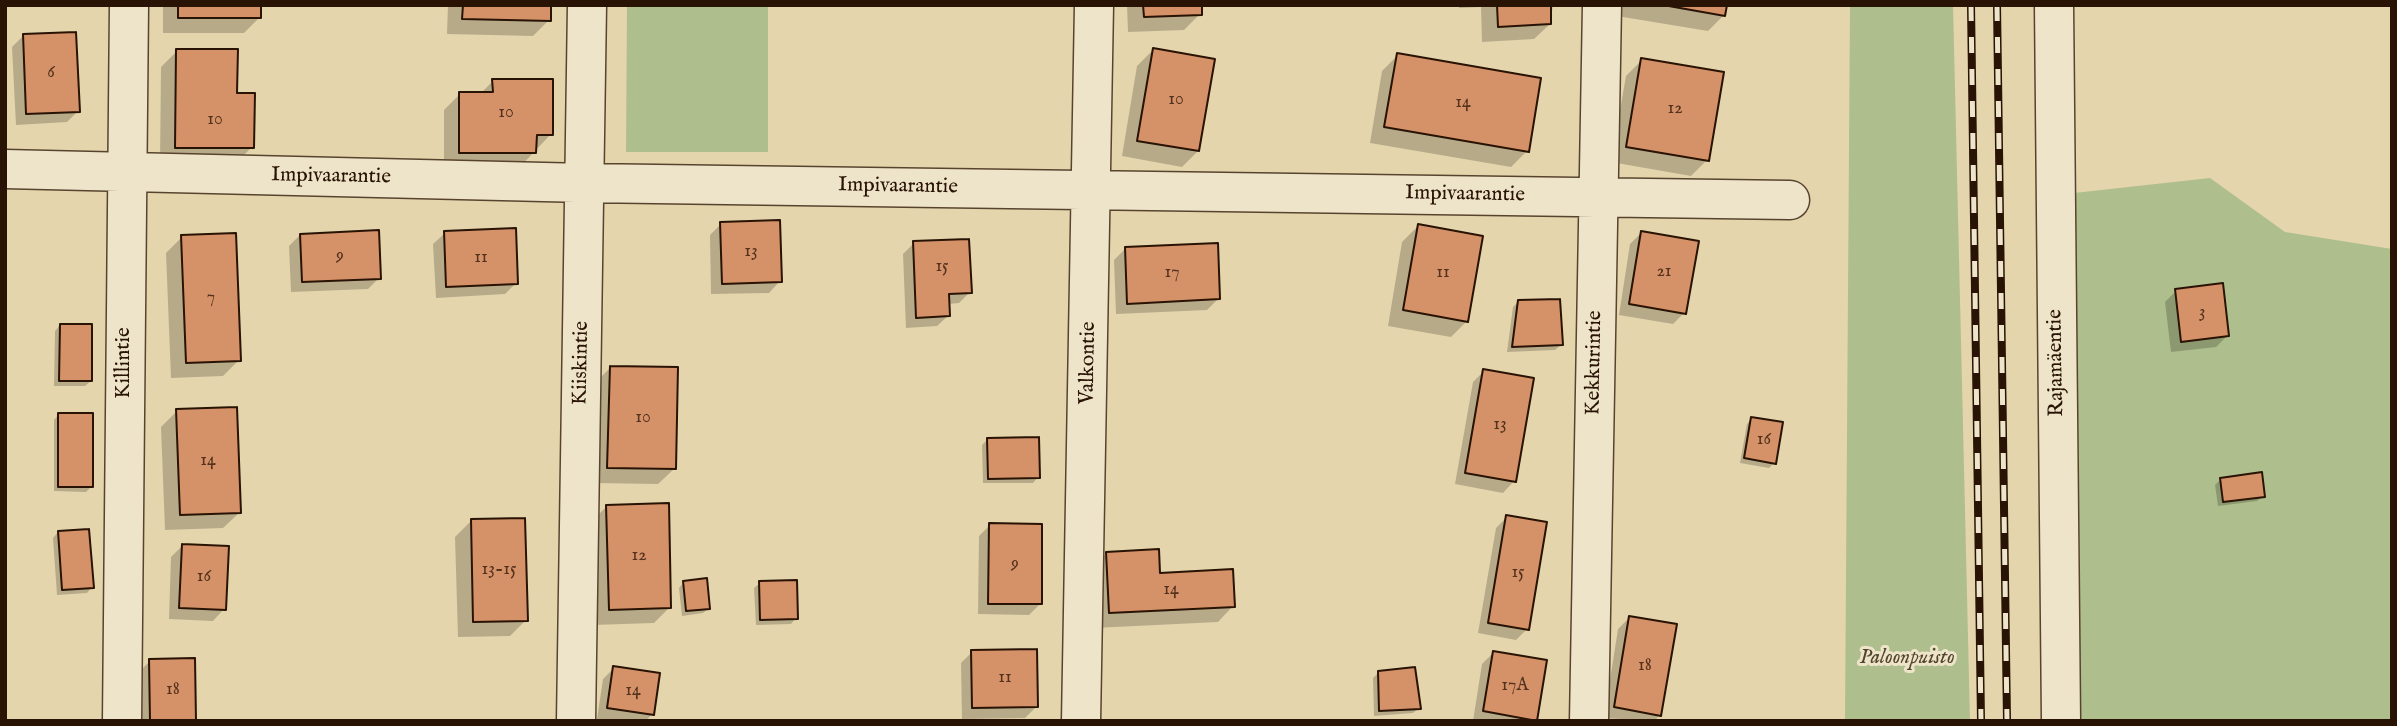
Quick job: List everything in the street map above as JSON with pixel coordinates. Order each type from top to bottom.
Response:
[{"type":"street","name":"Killintie","points":[[122,721],[129,5]]},
{"type":"street","name":"Kiiskintie","points":[[576,721],[587,5]]},
{"type":"street","name":"Valkontie","points":[[1081,721],[1094,5]]},
{"type":"street","name":"Kekkurintie","points":[[1589,721],[1602,5]]},
{"type":"street","name":"Rajamäentie","points":[[2054,5],[2061,721]]},
{"type":"street","name":"Impivaarantie","points":[[5,169],[585,183],[1790,200]]},
{"type":"green space","points":[[627,5],[768,5],[768,152],[626,152]]},
{"type":"green space","name":"Paloonpuisto","points":[[1850,5],[1953,5],[1970,721],[1845,721]]},
{"type":"green space","points":[[2210,178],[2285,232],[2392,249],[2392,721],[2061,721],[2056,195]]},
{"type":"building","points":[[178,5],[261,5],[261,18],[178,18]]},
{"type":"building","points":[[463,5],[551,5],[551,21],[462,19]]},
{"type":"building","points":[[1143,5],[1202,5],[1202,15],[1144,17]]},
{"type":"building","points":[[1497,5],[1551,5],[1551,24],[1498,27]]},
{"type":"building","points":[[1663,5],[1727,5],[1725,16]]},
{"type":"building","points":[[76,32],[80,112],[26,114],[23,34]]},
{"type":"building","points":[[1153,48],[1215,59],[1199,151],[1137,141]]},
{"type":"building","points":[[176,49],[238,49],[237,93],[255,93],[254,148],[175,148]]},
{"type":"building","points":[[1397,53],[1541,78],[1529,152],[1384,127]]},
{"type":"building","points":[[1641,58],[1724,72],[1709,161],[1626,147]]},
{"type":"building","points":[[492,79],[553,79],[553,135],[537,135],[536,153],[459,153],[459,92],[493,92]]},
{"type":"building","points":[[780,220],[782,282],[722,284],[720,222]]},
{"type":"building","points":[[1418,224],[1483,236],[1468,322],[1403,310]]},
{"type":"building","points":[[516,228],[518,284],[446,287],[444,231]]},
{"type":"building","points":[[379,230],[381,279],[302,282],[300,234]]},
{"type":"building","points":[[1641,231],[1699,241],[1686,314],[1629,304]]},
{"type":"building","points":[[236,233],[241,361],[186,363],[181,235]]},
{"type":"building","points":[[969,239],[972,293],[949,294],[950,316],[916,318],[913,241]]},
{"type":"building","points":[[1218,243],[1220,299],[1127,304],[1125,247]]},
{"type":"building","points":[[2223,283],[2229,336],[2181,342],[2175,289]]},
{"type":"building","points":[[1560,299],[1563,345],[1512,347],[1518,300]]},
{"type":"building","points":[[60,324],[92,324],[92,381],[59,381]]},
{"type":"building","points":[[610,366],[678,367],[676,469],[607,468]]},
{"type":"building","points":[[1483,369],[1534,378],[1516,482],[1465,473]]},
{"type":"building","points":[[237,407],[241,513],[180,515],[176,409]]},
{"type":"building","points":[[58,413],[93,413],[93,487],[58,487]]},
{"type":"building","points":[[1751,417],[1783,422],[1776,464],[1744,458]]},
{"type":"building","points":[[1039,437],[1040,478],[988,479],[987,438]]},
{"type":"building","points":[[2262,472],[2265,497],[2223,502],[2220,478]]},
{"type":"building","points":[[669,503],[671,608],[609,610],[606,505]]},
{"type":"building","points":[[1506,515],[1547,522],[1529,630],[1488,623]]},
{"type":"building","points":[[525,518],[528,621],[473,622],[471,519]]},
{"type":"building","points":[[989,523],[1042,524],[1042,604],[988,604]]},
{"type":"building","points":[[89,529],[94,588],[62,590],[58,531]]},
{"type":"building","points":[[182,544],[229,546],[226,610],[179,608]]},
{"type":"building","points":[[1159,549],[1160,573],[1233,569],[1235,607],[1109,613],[1106,552]]},
{"type":"building","points":[[707,578],[710,609],[686,611],[683,581]]},
{"type":"building","points":[[797,580],[798,619],[760,620],[759,581]]},
{"type":"building","points":[[1629,616],[1677,624],[1661,716],[1614,707]]},
{"type":"building","points":[[1037,649],[1038,707],[972,708],[971,650]]},
{"type":"building","points":[[1493,651],[1547,660],[1537,721],[1483,711]]},
{"type":"building","points":[[195,658],[196,721],[150,721],[149,659]]},
{"type":"building","points":[[613,666],[660,673],[654,715],[607,708]]},
{"type":"building","points":[[1415,667],[1421,709],[1379,711],[1378,671]]},
{"type":"railway","points":[[1971,5],[1981,721]]},
{"type":"railway","points":[[1997,5],[2007,721]]}]
